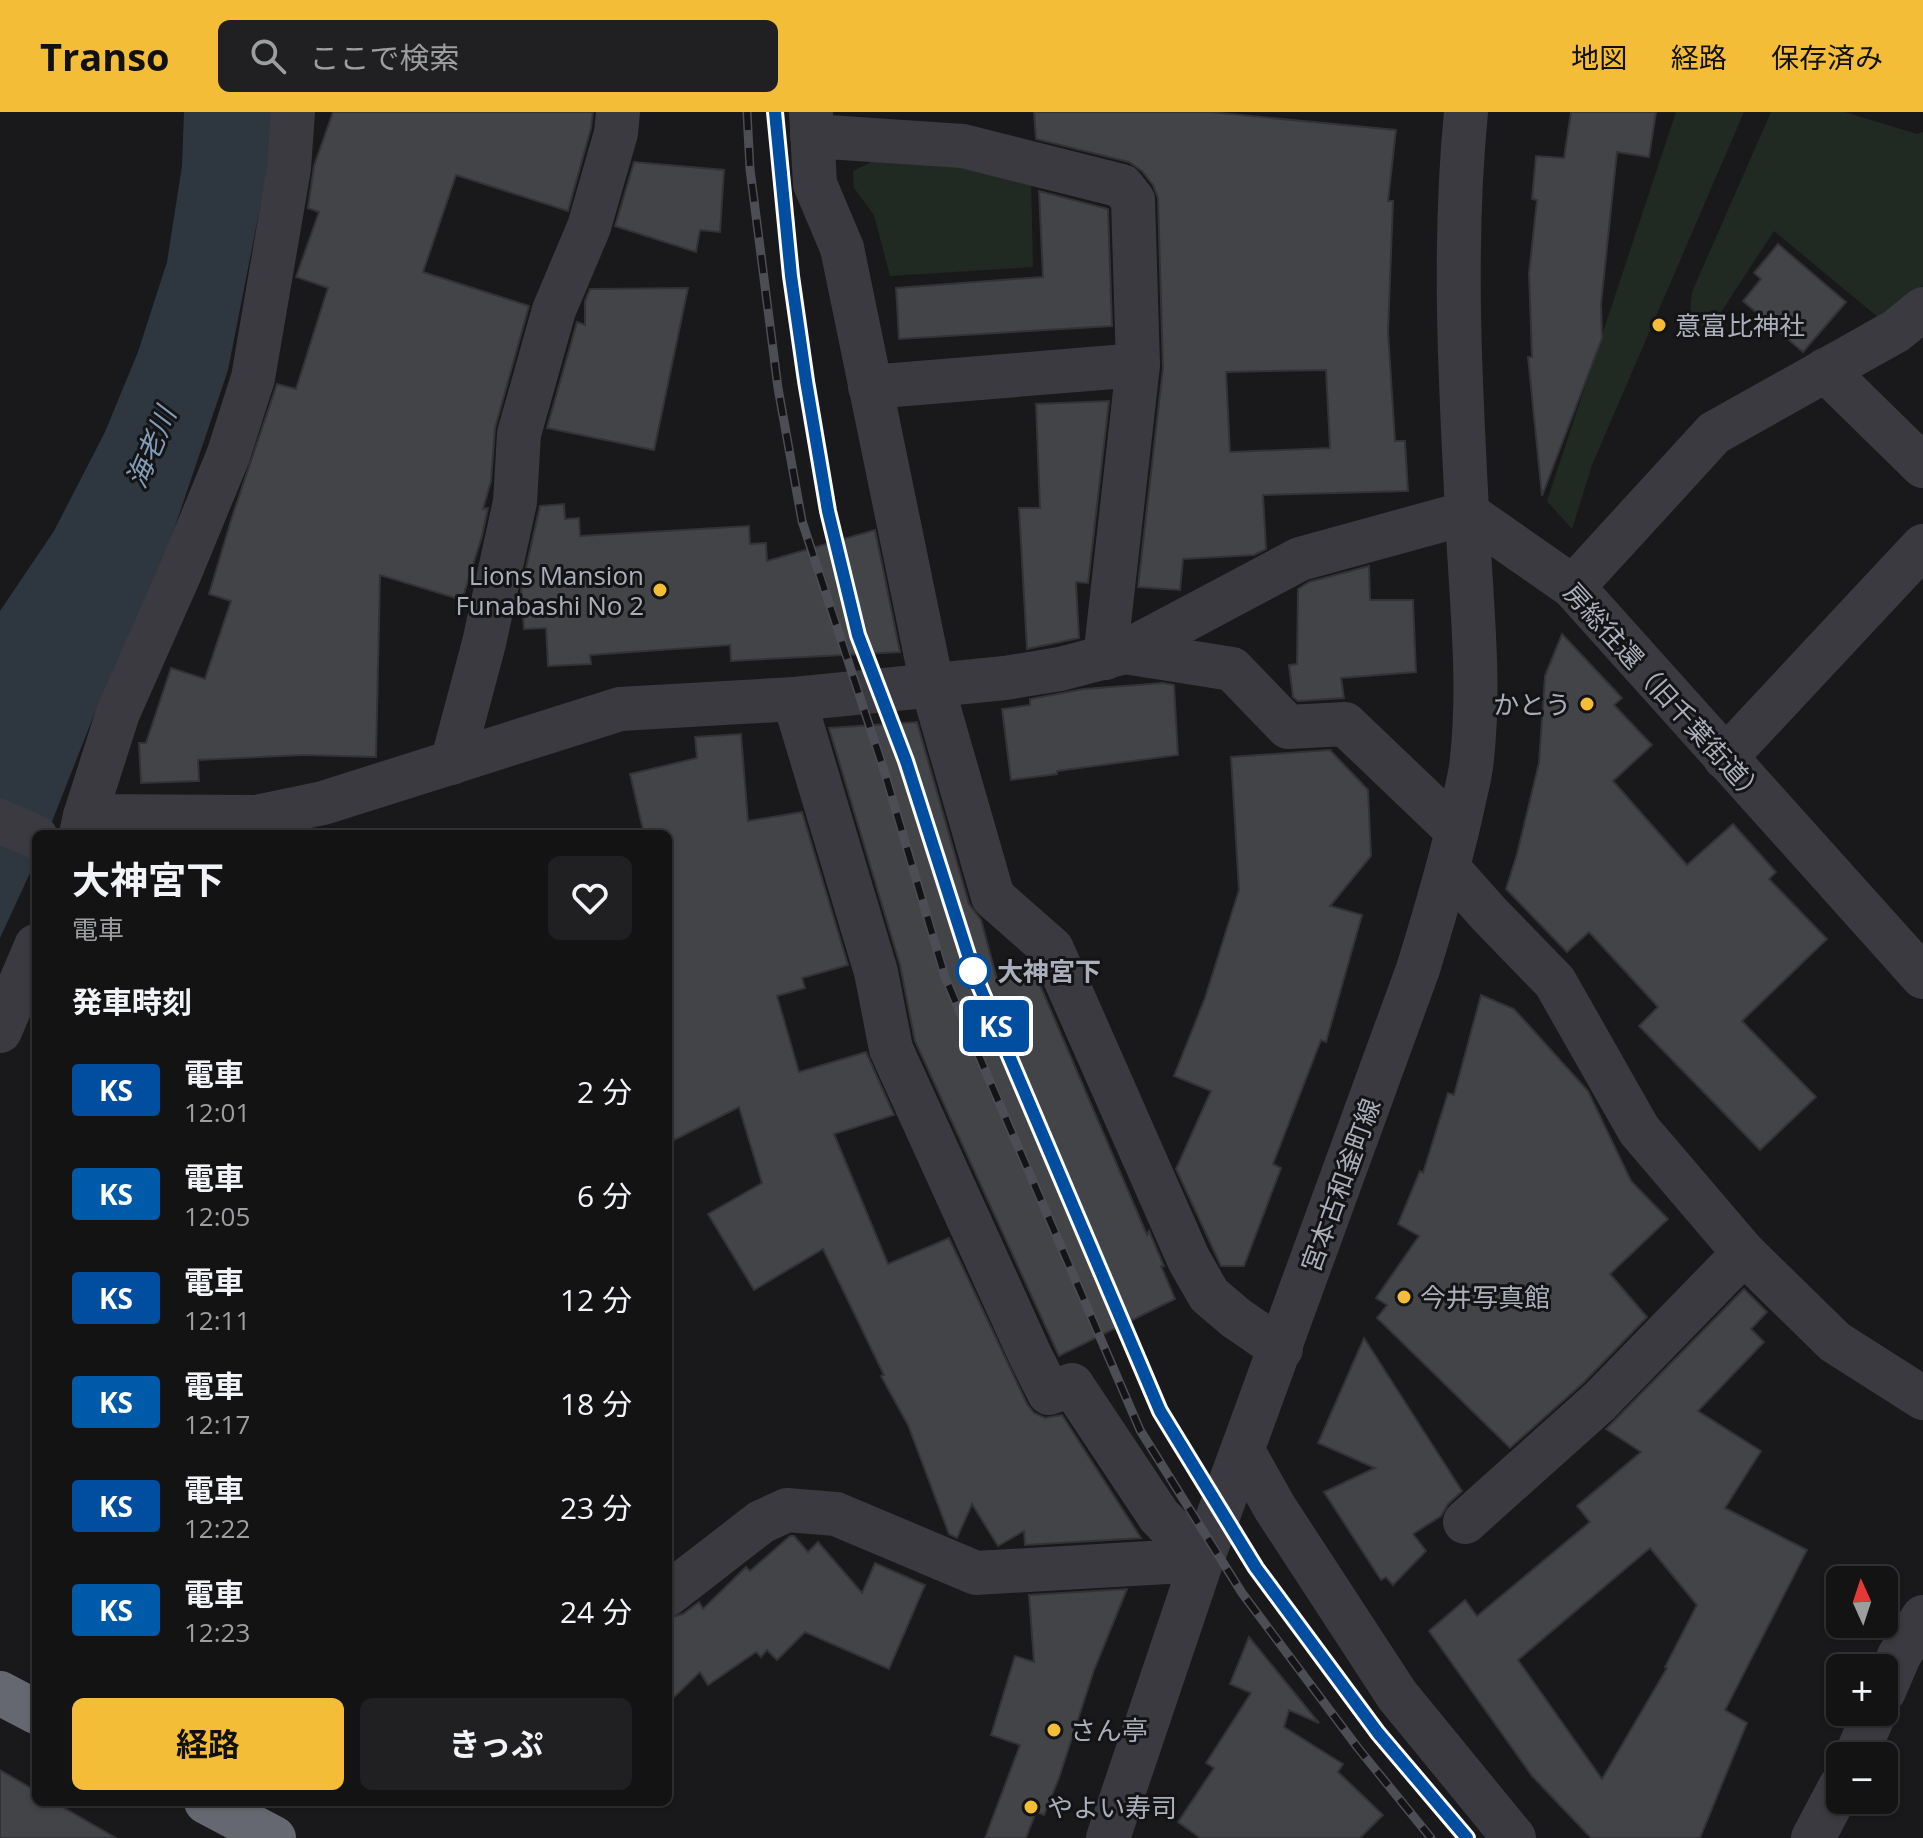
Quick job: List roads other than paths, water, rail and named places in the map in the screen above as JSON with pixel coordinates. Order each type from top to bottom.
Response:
[{"type":"highway","points":[[0,1693],[32,1710]]},
{"type":"highway","points":[[214,1806],[274,1838]]},
{"type":"street","points":[[293,112],[289,168],[253,378],[228,456],[118,713],[83,825],[256,817],[323,803],[620,709],[794,699],[1005,678],[1115,655],[1300,559],[1467,513],[1459,284],[1459,180],[1466,112]]},
{"type":"street","points":[[452,763],[484,643],[515,502],[519,434],[554,310],[589,227],[616,133],[618,112]]},
{"type":"street","points":[[1115,655],[1138,365],[1133,200],[1122,186],[964,129],[812,124],[815,184],[842,248],[932,685],[993,897],[1052,949],[1189,1260],[1209,1295],[1281,1349]]},
{"type":"street","points":[[1573,587],[1714,433],[1896,331],[1923,309]]},
{"type":"street","points":[[870,387],[1138,365]]},
{"type":"street","points":[[1825,370],[1923,466]]},
{"type":"street","name":"房総往還（旧千葉街道）","points":[[1467,513],[1573,587],[1923,977]]},
{"type":"street","name":"宮本古和釜町線","points":[[1108,1838],[1202,1560],[1418,969],[1453,850],[1472,759],[1475,643],[1467,513]]},
{"type":"street","points":[[1725,758],[1923,546]]},
{"type":"street","points":[[1115,655],[1232,669],[1288,727],[1345,724],[1453,850],[1555,982],[1639,1130],[1744,1253],[1835,1342],[1923,1398]]},
{"type":"street","points":[[794,699],[876,972],[891,1049],[1030,1355],[1049,1393],[1072,1385],[1159,1516],[1202,1560]]},
{"type":"street","points":[[0,821],[32,835]]},
{"type":"street","points":[[0,1031],[28,995],[32,970]]},
{"type":"street","points":[[1465,1522],[1600,1401],[1744,1253]]},
{"type":"street","points":[[1243,1451],[1275,1508],[1397,1695],[1514,1838]]},
{"type":"street","points":[[672,1591],[761,1522],[787,1510],[836,1514],[976,1573],[1202,1560]]},
{"type":"street","points":[[1898,1658],[1923,1617]]},
{"type":"street","points":[[1813,1838],[1826,1813]]},
{"type":"water","name":"海老川","points":[[184,112],[272,112],[268,167],[228,370],[162,565],[98,705],[49,830],[32,830],[32,869],[0,938],[0,611],[54,531],[105,432],[138,352],[167,262],[182,166]]},
{"type":"railway","points":[[747,112],[750,169],[778,388],[802,521],[883,767],[945,977],[1140,1430],[1242,1593],[1358,1748],[1431,1838]]},
{"type":"railway","points":[[775,112],[791,276],[828,511],[858,635],[906,761],[973,971],[1160,1411],[1256,1568],[1378,1733],[1468,1838]]},
{"type":"train","name":"KS","points":[[775,112],[791,276],[828,511],[858,635],[906,761],[973,971],[1160,1411],[1256,1568],[1378,1733],[1467,1838]]},
{"type":"place","name":"意富比神社","points":[[1659,325]]},
{"type":"place","name":"Lions Mansion Funabashi No 2","points":[[660,590]]},
{"type":"place","name":"かとう","points":[[1587,704]]},
{"type":"place","name":"大神宮下","points":[[973,971]]},
{"type":"place","name":"今井写真館","points":[[1404,1297]]},
{"type":"place","name":"さん亭","points":[[1054,1730]]},
{"type":"place","name":"やよい寿司","points":[[1031,1807]]}]
